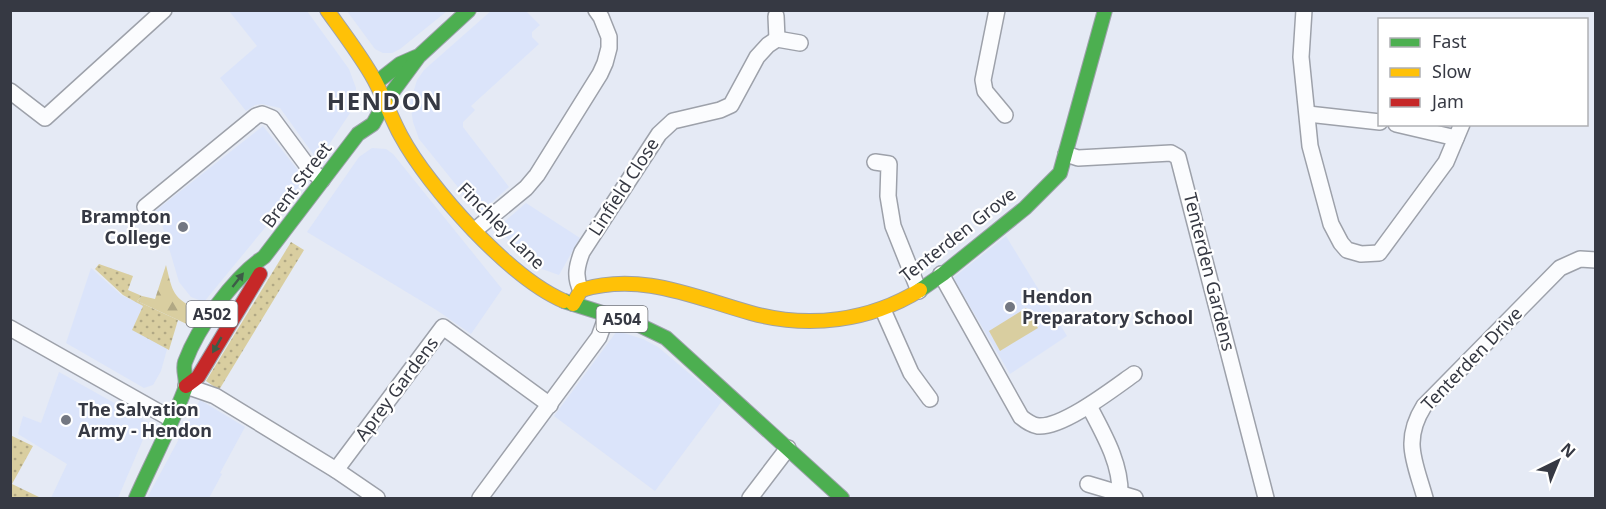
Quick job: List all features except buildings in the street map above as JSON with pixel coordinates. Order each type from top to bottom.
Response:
[{"type":"main road","name":"A504","points":[[327,10],[377,82]]},
{"type":"main road","points":[[377,82],[399,64],[419,56],[469,10]]},
{"type":"main road","name":"Tenterden Grove","points":[[577,297],[596,284],[642,285],[666,288],[779,319],[824,321],[883,310],[919,291],[1056,179],[1060,173],[1105,10]]},
{"type":"main road","name":"Brent Street","points":[[186,386],[184,365],[195,341],[213,312],[249,267],[264,257],[358,134],[373,124],[385,102],[408,74],[419,56]]},
{"type":"main road","name":"Finchley Lane","points":[[377,82],[393,123],[405,143],[475,230],[525,278],[547,293],[577,297],[607,315],[643,325],[666,338],[842,498]]},
{"type":"main road","name":"Brent Street","points":[[358,134],[363,115],[377,82]]},
{"type":"main road","points":[[358,134],[405,143]]},
{"type":"main road","name":"Brent Street","points":[[136,498],[186,386],[198,377],[260,275],[264,257]]},
{"type":"street","points":[[10,91],[45,118],[164,10]]},
{"type":"street","points":[[475,230],[526,188],[537,175],[600,74],[609,48],[609,37],[596,10]]},
{"type":"street","points":[[997,10],[983,80],[985,91],[1005,115]]},
{"type":"street","points":[[1304,10],[1301,57],[1310,146],[1331,224],[1347,250],[1361,254],[1379,253],[1446,162],[1459,131],[1414,126]]},
{"type":"street","points":[[776,16],[777,39],[800,43]]},
{"type":"street","name":"Linfield Close","points":[[577,297],[576,280],[578,262],[582,252],[658,134],[673,121],[720,110],[731,105],[760,52],[777,39]]},
{"type":"street","points":[[145,207],[256,116],[262,114],[272,118],[309,168],[322,180]]},
{"type":"street","points":[[1308,114],[1378,122]]},
{"type":"street","name":"Tenterden Gardens","points":[[1066,154],[1078,158],[1171,153],[1178,157],[1266,498]]},
{"type":"street","points":[[888,162],[888,196],[893,226],[919,291]]},
{"type":"street","name":"Tenterden Drive","points":[[1425,498],[1411,440],[1412,428],[1424,406],[1560,268],[1580,259],[1596,260]]},
{"type":"street","points":[[941,274],[1026,422],[1040,426],[1052,424],[1089,406],[1134,374]]},
{"type":"street","points":[[883,310],[911,373],[930,399]]},
{"type":"street","points":[[480,498],[599,337],[607,315]]},
{"type":"street","name":"Aprey Gardens","points":[[336,470],[443,327],[550,405]]},
{"type":"street","points":[[10,328],[171,418]]},
{"type":"street","points":[[186,386],[215,396],[336,470],[377,498]]},
{"type":"street","points":[[1089,406],[1118,467],[1121,483],[1120,494]]},
{"type":"street","points":[[750,498],[788,448]]},
{"type":"street","points":[[1088,484],[1136,498]]},
{"type":"shaded area","points":[[492,10],[526,11],[540,25],[532,32],[532,37],[539,44],[471,106],[475,110],[463,122],[463,127],[509,187],[478,212],[419,139],[410,103],[417,80],[424,70]]},
{"type":"shaded area","points":[[229,11],[307,11],[349,69],[356,88],[354,107],[320,158],[316,158],[280,108],[262,104],[255,105],[246,111],[220,78],[257,46]]},
{"type":"shaded area","points":[[347,11],[447,11],[400,49],[392,53],[383,53],[375,49]]},
{"type":"shaded area","points":[[263,126],[305,179],[204,302],[191,297],[179,282],[161,221],[154,212]]},
{"type":"shaded area","points":[[372,148],[386,149],[393,154],[502,289],[471,334],[438,311],[307,232],[359,157]]},
{"type":"shaded area","points":[[526,203],[580,238],[559,275],[542,269],[498,231],[497,228]]},
{"type":"shaded area","name":"Hendon Preparatory School","points":[[1006,236],[1067,336],[1010,374],[953,278]]},
{"type":"shaded area","points":[[91,268],[121,295],[175,320],[161,371],[153,385],[144,388],[66,343]]},
{"type":"shaded area","points":[[617,331],[643,339],[658,347],[722,401],[655,491],[554,416]]},
{"type":"shaded area","points":[[59,372],[150,423],[118,498],[51,498],[67,464],[18,434],[23,416],[41,423]]},
{"type":"shaded area","points":[[200,400],[245,427],[220,473],[222,474],[209,498],[147,498]]},
{"type":"green space","points":[[291,242],[304,250],[219,390],[206,381]]},
{"type":"green space","points":[[99,264],[133,276],[128,290],[142,296],[137,301],[178,320],[169,350],[132,330],[143,306],[123,295],[95,269]]},
{"type":"green space","points":[[166,265],[175,293],[183,302],[199,311],[191,326],[137,301],[142,296],[155,299]]},
{"type":"green space","points":[[1026,308],[1038,328],[1000,351],[989,331]]},
{"type":"green space","points":[[10,435],[33,446],[12,484],[41,498],[11,498]]},
{"type":"traffic: fast","points":[[385,102],[419,56],[469,10]]},
{"type":"traffic: fast","points":[[920,290],[1025,208],[1060,173],[1105,10]]},
{"type":"traffic: fast","points":[[377,82],[400,64],[416,57]]},
{"type":"traffic: fast","points":[[136,498],[180,403],[186,386],[185,362],[198,334],[240,277],[264,257],[358,134],[373,124],[385,102]]},
{"type":"traffic: fast","points":[[564,301],[637,324],[666,338],[842,498]]},
{"type":"traffic: slow","points":[[327,10],[371,74],[414,157],[451,205],[496,252],[520,273],[564,301]]},
{"type":"traffic: slow","points":[[573,304],[581,290],[603,285],[646,285],[688,294],[773,318],[817,321],[860,315],[881,309],[920,290]]},
{"type":"traffic: jam","points":[[186,386],[198,377],[260,274]]},
{"type":"place","name":"Brampton College","points":[[183,227]]},
{"type":"place","name":"Hendon Preparatory School","points":[[1010,307]]},
{"type":"place","name":"The Salvation Army - Hendon","points":[[66,420]]},
{"type":"district","name":"HENDON","points":[[385,102]]}]
